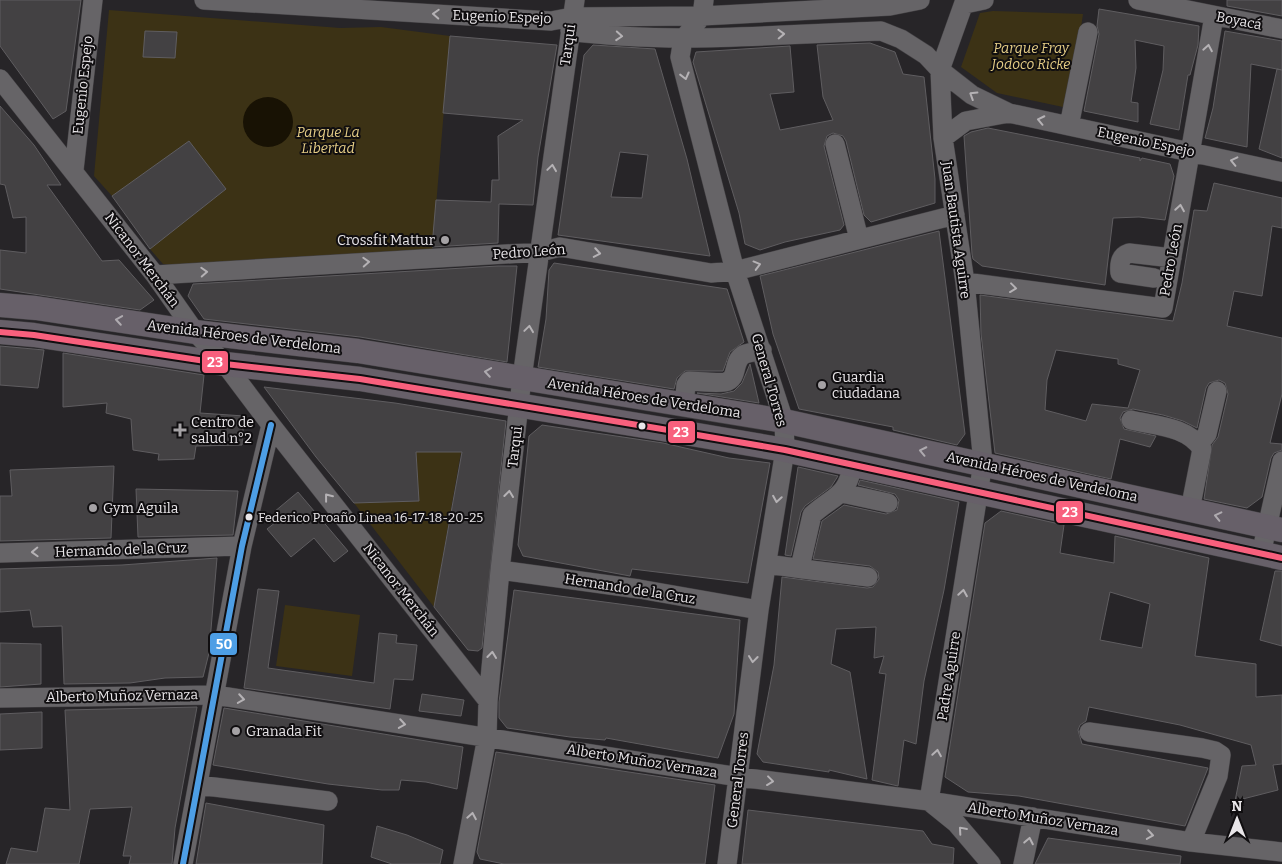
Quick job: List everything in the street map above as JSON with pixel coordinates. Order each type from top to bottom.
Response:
[{"type":"main road","name":"Avenida Héroes de Verdeloma","points":[[0,306],[36,308],[195,332],[358,351],[784,421],[1274,528]]},
{"type":"main road","name":"Avenida Héroes de Verdeloma","points":[[0,332],[34,335],[225,364],[360,379],[785,450],[1271,556]]},
{"type":"street","name":"Eugenio Espejo","points":[[74,170],[93,0]]},
{"type":"street","name":"Eugenio Espejo","points":[[204,0],[551,21],[572,16],[703,8],[890,6],[920,0]]},
{"type":"street","points":[[965,2],[984,0]]},
{"type":"street","name":"Boyacá","points":[[1138,0],[1282,29]]},
{"type":"street","name":"Juan Bautista Aguirre","points":[[965,2],[940,70],[943,138],[965,282],[983,463]]},
{"type":"street","points":[[683,39],[703,8]]},
{"type":"street","name":"Eugenio Espejo","points":[[572,16],[610,36],[683,39],[881,31],[901,39],[926,55],[940,70],[972,95],[1009,113],[1282,172]]},
{"type":"street","name":"Tarqui","points":[[463,864],[487,737],[488,701],[500,570],[522,378],[572,16]]},
{"type":"street","name":"Pedro León","points":[[965,282],[1163,308],[1214,16]]},
{"type":"street","points":[[1069,126],[1088,32]]},
{"type":"street","name":"General Torres","points":[[683,39],[680,57],[735,271],[784,421],[785,450],[759,610],[727,864]]},
{"type":"street","name":"Nicanor Merchán","points":[[0,79],[74,170],[155,275],[195,332],[225,364],[488,701]]},
{"type":"street","name":"Eugenio Espejo","points":[[943,138],[966,121],[1009,113]]},
{"type":"street","points":[[835,144],[859,239]]},
{"type":"street","name":"Pedro León","points":[[155,275],[540,252],[560,247],[711,272],[735,271],[955,215]]},
{"type":"street","points":[[1154,278],[1120,273],[1120,262],[1124,255],[1129,253],[1172,258]]},
{"type":"street","points":[[684,405],[686,385],[689,381],[724,382],[730,380],[735,374],[738,360],[744,355],[762,350]]},
{"type":"street","points":[[1199,444],[1207,434],[1217,391]]},
{"type":"street","points":[[1131,420],[1183,432],[1199,444],[1202,449],[1202,460],[1190,510]]},
{"type":"street","points":[[183,864],[242,546],[271,425]]},
{"type":"street","points":[[1271,556],[1282,461]]},
{"type":"street","name":"Padre Aguirre","points":[[929,801],[983,463]]},
{"type":"street","points":[[803,569],[801,563],[802,550],[812,515],[842,493],[850,481],[853,465]]},
{"type":"street","points":[[842,493],[888,502]]},
{"type":"street","name":"Hernando de la Cruz","points":[[0,553],[242,546]]},
{"type":"street","points":[[767,564],[868,577]]},
{"type":"street","name":"Hernando de la Cruz","points":[[500,570],[639,589],[759,610]]},
{"type":"street","name":"Alberto Muñoz Vernaza","points":[[0,698],[215,695],[739,777],[929,801],[1191,842],[1282,852]]},
{"type":"street","points":[[1089,732],[1202,748],[1221,754],[1218,776],[1191,842]]},
{"type":"street","points":[[198,784],[328,801]]},
{"type":"street","points":[[929,801],[956,824],[991,864]]},
{"type":"street","points":[[1023,864],[1033,817]]},
{"type":"green space","name":"Parque La Libertad","points":[[109,10],[340,28],[381,27],[450,36],[432,255],[163,264],[150,249],[226,189],[190,143],[112,196],[94,176]]},
{"type":"green space","name":"Parque Fray Jodoco Ricke","points":[[993,11],[1083,14],[1070,100],[1063,107],[997,93],[961,67],[980,13]]},
{"type":"green space","points":[[416,452],[461,452],[434,607],[354,503],[419,501]]},
{"type":"green space","points":[[285,605],[360,615],[352,676],[276,666]]},
{"type":"shaded area","points":[[268,97],[278,99],[286,104],[291,112],[293,122],[291,132],[286,140],[278,145],[268,147],[258,145],[250,140],[245,132],[243,122],[245,112],[250,104],[258,99]]},
{"type":"building","points":[[0,0],[81,0],[66,111],[53,119],[0,46]]},
{"type":"building","points":[[1227,0],[1282,0],[1282,16],[1227,6]]},
{"type":"building","points":[[1099,9],[1199,26],[1198,45],[1190,75],[1188,75],[1179,130],[1150,124],[1163,70],[1164,46],[1135,40],[1136,68],[1131,102],[1138,103],[1138,122],[1084,111],[1099,34],[1097,26]]},
{"type":"building","points":[[145,31],[177,32],[175,58],[143,57]]},
{"type":"building","points":[[1225,31],[1282,41],[1282,70],[1251,64],[1247,147],[1205,138],[1213,108]]},
{"type":"building","points":[[450,36],[557,45],[538,157],[533,205],[499,204],[498,243],[432,247],[436,200],[491,202],[492,180],[499,180],[498,136],[523,120],[443,113]]},
{"type":"building","points":[[870,43],[895,52],[903,74],[924,77],[935,179],[935,203],[871,222],[864,215],[846,141],[843,136],[833,133],[827,136],[824,146],[844,225],[840,230],[785,242],[760,250],[745,244],[739,213],[693,62],[696,52],[790,46],[794,92],[770,94],[780,130],[833,120],[823,97],[817,45]]},
{"type":"building","points":[[593,45],[655,49],[687,159],[710,256],[558,235],[584,55]],"holes":[[[620,152],[648,155],[642,198],[611,197]]]},
{"type":"building","points":[[1277,69],[1282,70],[1282,158],[1259,149]]},
{"type":"building","points":[[0,106],[34,145],[61,185],[47,185],[102,261],[119,260],[154,300],[140,310],[0,289],[0,250],[26,253],[26,217],[13,218],[5,185],[0,184]]},
{"type":"building","points":[[988,128],[1140,158],[1140,161],[1142,158],[1170,164],[1174,176],[1165,220],[1139,217],[1113,218],[1105,285],[982,266],[973,259],[972,254],[964,136],[971,132]]},
{"type":"building","points":[[189,141],[226,189],[150,249],[112,196]]},
{"type":"building","points":[[1214,183],[1282,198],[1282,228],[1272,226],[1262,296],[1234,291],[1227,326],[1282,338],[1282,394],[1270,443],[1282,444],[1282,450],[1274,453],[1271,458],[1262,497],[1247,508],[1204,499],[1212,445],[1218,437],[1228,394],[1225,383],[1219,380],[1209,383],[1206,388],[1197,428],[1183,421],[1163,415],[1133,409],[1123,412],[1120,418],[1124,429],[1156,436],[1150,447],[1120,439],[1111,479],[995,453],[981,334],[980,295],[1173,321],[1182,283],[1194,210],[1207,211]],"holes":[[[1056,350],[1118,359],[1118,364],[1140,370],[1128,408],[1092,404],[1086,421],[1045,410],[1047,380]]]},
{"type":"building","points":[[939,231],[965,434],[957,445],[893,430],[893,427],[799,409],[773,334],[760,276]]},
{"type":"building","points":[[554,263],[727,289],[744,342],[730,352],[723,371],[685,371],[677,378],[674,389],[538,367],[546,319],[549,270]]},
{"type":"building","points":[[517,266],[507,362],[360,337],[204,319],[188,296],[193,284]]},
{"type":"building","points":[[0,346],[44,350],[38,388],[0,385]]},
{"type":"building","points":[[63,353],[204,375],[200,413],[244,416],[242,445],[196,446],[194,459],[158,460],[159,454],[133,450],[131,419],[106,413],[107,403],[63,407]]},
{"type":"building","points":[[750,364],[759,403],[697,393],[721,394],[734,391],[742,383]]},
{"type":"building","points":[[264,387],[395,403],[506,421],[482,648],[478,651],[468,650],[434,607],[462,452],[416,452],[419,501],[354,503],[316,457]]},
{"type":"building","points":[[542,425],[663,443],[729,458],[770,463],[748,583],[632,569],[630,576],[523,556],[518,545],[529,436]]},
{"type":"building","points":[[114,466],[111,538],[0,541],[0,496],[12,496],[10,470]]},
{"type":"building","points":[[798,467],[838,476],[831,487],[805,506],[801,512],[791,556],[785,555]]},
{"type":"building","points":[[860,480],[959,502],[944,590],[924,681],[916,744],[904,740],[898,786],[872,780],[886,674],[879,673],[884,656],[874,658],[876,627],[836,629],[831,664],[850,672],[867,779],[829,770],[829,772],[763,762],[757,754],[774,665],[782,577],[867,588],[873,587],[879,579],[878,572],[870,566],[813,559],[822,521],[844,505],[886,514],[897,510],[899,500],[895,494],[858,485]]},
{"type":"building","points":[[136,489],[238,491],[233,535],[138,537]]},
{"type":"building","points":[[298,492],[348,551],[334,562],[314,538],[291,557],[267,529],[280,519],[274,512]]},
{"type":"building","points":[[1001,511],[1064,525],[1060,553],[1114,563],[1115,536],[1209,558],[1195,656],[1256,664],[1256,697],[1282,695],[1282,764],[1273,765],[1278,790],[1235,801],[1242,766],[1256,765],[1251,745],[1180,725],[1089,707],[1086,721],[1080,725],[1078,730],[1082,744],[1208,768],[1185,826],[1019,796],[968,792],[945,777],[985,523]],"holes":[[[1110,592],[1150,604],[1142,648],[1100,640]]]},
{"type":"building","points":[[217,558],[209,653],[203,677],[165,678],[130,683],[64,684],[62,626],[33,627],[30,610],[0,612],[0,569],[122,565]]},
{"type":"building","points":[[1275,571],[1282,571],[1282,646],[1260,640]]},
{"type":"building","points":[[258,589],[279,591],[268,668],[374,683],[379,633],[397,635],[396,643],[417,645],[413,680],[394,679],[390,709],[244,688]]},
{"type":"building","points":[[514,590],[740,620],[734,714],[718,758],[606,738],[605,740],[570,737],[507,728],[499,718],[499,702]]},
{"type":"building","points":[[0,643],[41,644],[41,684],[0,687]]},
{"type":"building","points":[[422,694],[464,700],[461,716],[419,711]]},
{"type":"building","points":[[197,707],[175,828],[172,864],[129,864],[131,856],[123,856],[132,807],[90,809],[79,864],[6,864],[11,848],[37,852],[45,808],[70,810],[65,710]]},
{"type":"building","points":[[224,708],[463,747],[457,789],[426,782],[401,780],[399,790],[382,790],[328,784],[213,765]]},
{"type":"building","points":[[42,712],[42,748],[0,750],[0,714]]},
{"type":"building","points":[[496,752],[715,785],[705,864],[504,864],[480,859],[477,852]]},
{"type":"building","points":[[206,803],[324,825],[322,864],[196,864]]},
{"type":"building","points":[[748,810],[923,831],[932,844],[954,848],[953,864],[742,864]]},
{"type":"building","points":[[377,826],[407,835],[443,850],[440,864],[392,864],[371,857]]},
{"type":"building","points":[[1048,838],[1181,856],[1180,864],[1035,864]]},
{"type":"transit line","name":"23","points":[[0,332],[34,335],[225,364],[360,379],[785,450],[1282,558]]},
{"type":"transit line","name":"50","points":[[183,864],[242,546],[271,425]]},
{"type":"place","name":"Crossfit Mattur","points":[[445,240]]},
{"type":"place","name":"Guardia ciudadana","points":[[822,385]]},
{"type":"place","name":"Centro de salud n°2","points":[[180,430]]},
{"type":"place","name":"Gym Aguila","points":[[93,508]]},
{"type":"place","name":"Federico Proaño Linea 16-17-18-20-25","points":[[249,517]]},
{"type":"place","name":"Granada Fit","points":[[236,731]]}]
